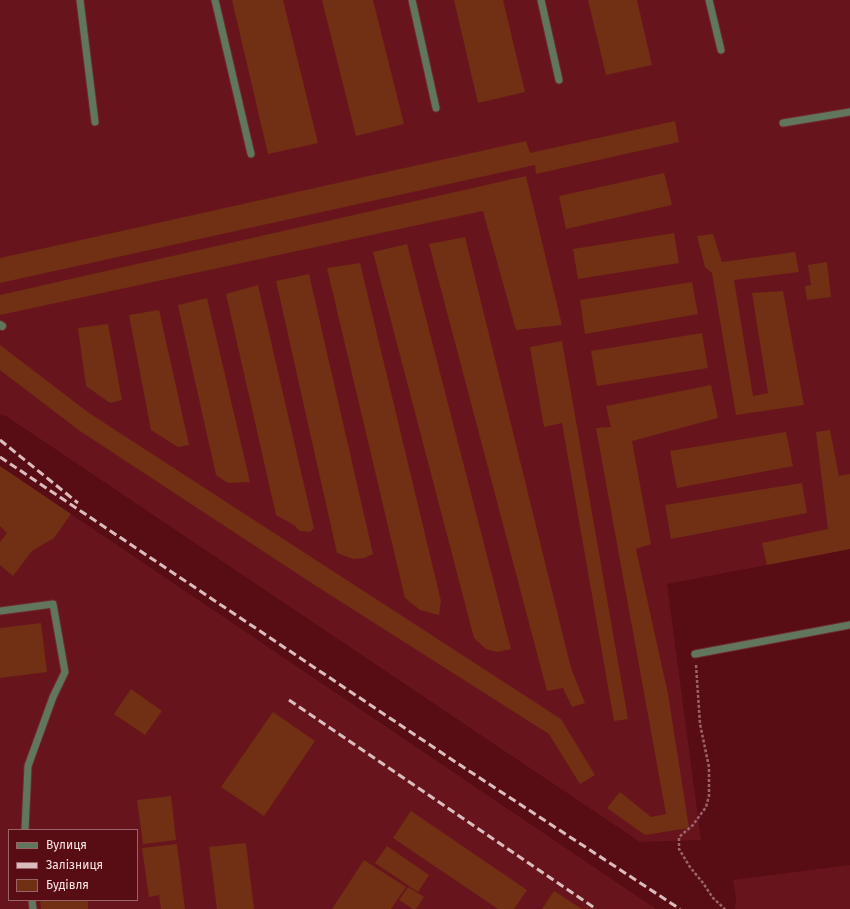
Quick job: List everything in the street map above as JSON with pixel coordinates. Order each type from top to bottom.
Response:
[{"type":"lane","points":[[80,0],[95,122]]},
{"type":"lane","points":[[215,0],[251,154]]},
{"type":"lane","points":[[412,0],[436,108]]},
{"type":"lane","points":[[542,0],[559,80]]},
{"type":"lane","points":[[709,0],[721,50]]},
{"type":"lane","points":[[783,123],[850,112]]},
{"type":"lane","points":[[0,611],[53,604],[65,672],[53,697],[28,766],[25,829]]},
{"type":"lane","points":[[695,654],[850,625]]},
{"type":"path","points":[[695,654],[700,724],[709,767],[709,796],[706,807],[693,825],[679,838],[679,849],[712,898],[724,909]]},
{"type":"shaded area","points":[[0,0],[850,0],[850,549],[667,584],[701,840],[640,842],[6,416],[0,415]]},
{"type":"shaded area","points":[[0,466],[656,909],[0,909]]},
{"type":"shaded area","points":[[850,865],[850,909],[735,909],[736,899],[733,880]]},
{"type":"building","points":[[232,0],[283,0],[318,143],[268,154]]},
{"type":"building","points":[[322,0],[373,0],[404,124],[356,136]]},
{"type":"building","points":[[454,0],[503,0],[525,92],[478,103]]},
{"type":"building","points":[[588,0],[637,0],[652,65],[606,75]]},
{"type":"building","points":[[675,121],[679,142],[536,174],[535,165],[0,283],[0,258],[526,141],[530,153]]},
{"type":"building","points":[[664,173],[672,205],[566,229],[559,196]]},
{"type":"building","points":[[526,176],[562,325],[516,330],[483,211],[0,315],[0,295]]},
{"type":"building","points":[[674,233],[679,263],[578,279],[573,249]]},
{"type":"building","points":[[713,234],[722,262],[795,252],[799,272],[734,280],[753,396],[768,393],[752,293],[783,291],[804,405],[736,415],[712,273],[705,267],[697,236]]},
{"type":"building","points":[[465,237],[571,668],[585,703],[572,707],[563,688],[547,691],[429,244]]},
{"type":"building","points":[[407,244],[511,649],[497,652],[486,649],[474,638],[373,252]]},
{"type":"building","points":[[827,262],[831,297],[807,300],[805,286],[811,285],[808,265]]},
{"type":"building","points":[[360,263],[441,601],[439,615],[420,610],[405,598],[327,268]]},
{"type":"building","points":[[309,274],[373,554],[364,558],[353,559],[337,553],[276,281]]},
{"type":"building","points":[[692,282],[698,314],[585,334],[580,300]]},
{"type":"building","points":[[258,285],[314,528],[310,532],[300,531],[294,525],[276,515],[226,294]]},
{"type":"building","points":[[207,298],[250,482],[228,483],[216,475],[178,305]]},
{"type":"building","points":[[159,310],[189,445],[178,447],[151,430],[129,315]]},
{"type":"building","points":[[108,324],[122,400],[110,403],[86,386],[78,328]]},
{"type":"building","points":[[702,333],[708,368],[597,386],[591,351]]},
{"type":"building","points":[[562,341],[628,719],[614,721],[562,423],[544,427],[530,347]]},
{"type":"building","points":[[0,345],[89,413],[561,719],[595,775],[580,784],[549,734],[313,584],[80,431],[0,370]]},
{"type":"building","points":[[711,385],[718,418],[632,441],[651,544],[636,549],[668,694],[689,828],[645,835],[607,808],[620,792],[651,817],[666,814],[596,428],[611,427],[606,406]]},
{"type":"building","points":[[830,430],[839,476],[850,474],[850,549],[767,565],[762,543],[828,529],[816,432]]},
{"type":"building","points":[[786,432],[793,466],[677,488],[670,451]]},
{"type":"building","points":[[0,466],[71,514],[54,538],[32,551],[13,576],[0,565],[0,542],[7,533],[0,526]]},
{"type":"building","points":[[802,483],[807,513],[671,539],[665,505]]},
{"type":"building","points":[[41,623],[47,672],[0,678],[0,628]]},
{"type":"building","points":[[131,689],[162,711],[145,735],[114,714]]},
{"type":"building","points":[[273,712],[315,741],[264,816],[221,787]]},
{"type":"building","points":[[171,796],[176,840],[143,844],[137,800]]},
{"type":"building","points":[[411,811],[527,890],[514,909],[498,909],[393,838]]},
{"type":"building","points":[[246,843],[254,909],[217,909],[209,847]]},
{"type":"building","points":[[177,844],[185,909],[161,909],[159,895],[149,897],[142,848]]},
{"type":"building","points":[[387,846],[429,875],[418,892],[375,863]]},
{"type":"building","points":[[364,860],[406,887],[391,909],[332,909]]},
{"type":"building","points":[[408,887],[424,897],[416,909],[413,909],[399,900]]},
{"type":"building","points":[[554,891],[582,909],[542,909]]},
{"type":"building","points":[[40,901],[88,901],[88,909],[41,909]]},
{"type":"railway","points":[[0,440],[78,503]]},
{"type":"railway","points":[[0,457],[457,763],[680,909]]},
{"type":"railway","points":[[289,700],[596,909]]}]
